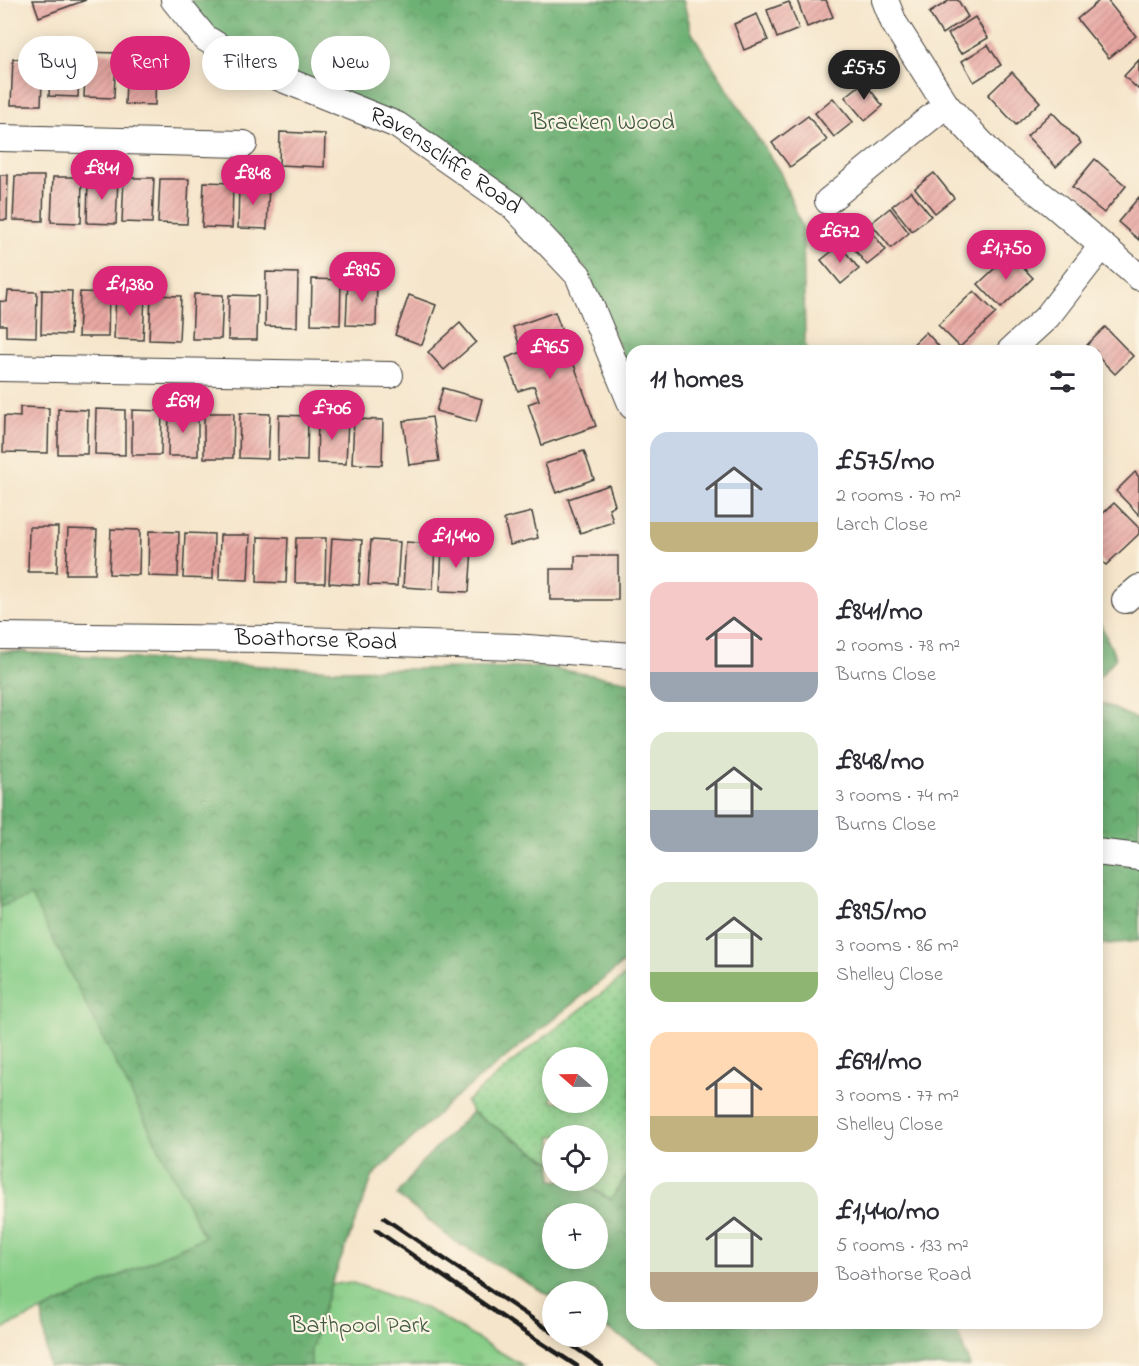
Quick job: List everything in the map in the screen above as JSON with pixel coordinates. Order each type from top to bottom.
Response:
[{"type":"street","name":"Ravenscliffe Road","points":[[174,0],[205,38],[255,68],[397,125],[513,206],[578,275],[626,391]]},
{"type":"street","points":[[885,0],[894,23],[946,105],[996,159],[1139,277]]},
{"type":"street","points":[[828,201],[946,105]]},
{"type":"street","points":[[0,138],[244,144]]},
{"type":"street","points":[[1016,345],[1047,316],[1102,246]]},
{"type":"street","points":[[0,368],[390,375]]},
{"type":"street","name":"Boathorse Road","points":[[0,636],[273,639],[515,647],[626,656]]},
{"type":"street","points":[[1103,853],[1139,857]]},
{"type":"green space","name":"Bracken Wood","points":[[185,0],[683,0],[692,33],[780,172],[803,229],[805,345],[626,345],[626,363],[586,268],[397,125],[299,86],[299,36],[216,36]]},
{"type":"green space","points":[[1103,630],[1116,658],[1103,673]]},
{"type":"green space","points":[[0,651],[335,670],[545,667],[626,681],[626,961],[450,1102],[373,1176],[331,1285],[311,1350],[311,1366],[48,1366],[42,1311],[204,1237],[31,897],[0,907]]},
{"type":"green space","points":[[1103,704],[1139,720],[1139,845],[1103,841]]},
{"type":"green space","points":[[1103,862],[1139,865],[1139,941],[1103,944]]},
{"type":"green space","points":[[31,896],[204,1237],[0,1330],[0,907]]},
{"type":"green space","points":[[626,975],[626,1176],[611,1200],[596,1191],[608,1191],[608,1125],[542,1125],[542,1157],[472,1112],[466,1102],[516,1059]]},
{"type":"green space","points":[[472,1112],[542,1157],[542,1191],[596,1191],[611,1200],[626,1176],[626,1329],[956,1329],[970,1366],[668,1366],[608,1329],[608,1281],[542,1281],[542,1291],[454,1241],[397,1195],[421,1163]]},
{"type":"green space","name":"Bathpool Park","points":[[350,1282],[425,1308],[524,1366],[311,1366],[311,1350],[331,1285]]},
{"type":"building","points":[[33,0],[86,0],[39,17]]},
{"type":"building","points":[[797,0],[826,0],[833,17],[807,27]]},
{"type":"building","points":[[950,0],[958,0],[968,17],[942,34],[929,13]]},
{"type":"building","points":[[1100,0],[1107,0],[1136,36],[1109,58],[1077,19]]},
{"type":"building","points":[[789,2],[799,29],[777,38],[767,10]]},
{"type":"building","points":[[757,14],[768,40],[744,50],[734,24]]},
{"type":"building","points":[[975,17],[988,38],[961,54],[948,34]]},
{"type":"building","points":[[988,45],[1001,65],[974,82],[962,61]]},
{"type":"building","points":[[98,52],[110,53],[110,90],[114,90],[114,98],[84,97],[84,90],[98,90]]},
{"type":"building","points":[[13,59],[18,59],[18,90],[42,90],[41,105],[11,105]]},
{"type":"building","points":[[1139,60],[1139,90],[1124,76]]},
{"type":"building","points":[[1012,72],[1040,102],[1016,125],[988,95]]},
{"type":"building","points":[[864,82],[883,106],[865,121],[845,97]]},
{"type":"building","points":[[49,90],[78,90],[78,97],[49,96]]},
{"type":"building","points":[[126,90],[155,90],[155,105],[125,104]]},
{"type":"building","points":[[833,98],[853,122],[834,137],[815,113]]},
{"type":"building","points":[[1052,112],[1081,143],[1056,167],[1027,136]]},
{"type":"building","points":[[808,116],[827,140],[790,167],[772,143]]},
{"type":"building","points":[[280,132],[325,134],[324,167],[279,165]]},
{"type":"building","points":[[1095,159],[1126,186],[1104,213],[1072,187]]},
{"type":"building","points":[[934,173],[954,198],[935,213],[915,188]]},
{"type":"building","points":[[0,175],[8,175],[7,220],[0,220]]},
{"type":"building","points":[[15,176],[44,176],[43,221],[13,220]]},
{"type":"building","points":[[53,177],[82,177],[81,223],[51,222]]},
{"type":"building","points":[[88,178],[118,179],[116,224],[87,223]]},
{"type":"building","points":[[124,178],[154,178],[152,223],[122,222]]},
{"type":"building","points":[[160,179],[189,179],[187,224],[158,223]]},
{"type":"building","points":[[204,182],[233,183],[232,228],[202,227]]},
{"type":"building","points":[[239,183],[269,184],[267,229],[238,228]]},
{"type":"building","points":[[911,191],[931,216],[912,231],[892,206]]},
{"type":"building","points":[[1139,197],[1139,240],[1118,222]]},
{"type":"building","points":[[890,208],[909,233],[891,248],[871,223]]},
{"type":"building","points":[[866,225],[886,250],[867,265],[847,240]]},
{"type":"building","points":[[840,245],[859,269],[841,284],[821,260]]},
{"type":"building","points":[[1010,254],[1033,278],[1001,308],[978,284]]},
{"type":"building","points":[[266,272],[298,273],[297,327],[265,326]]},
{"type":"building","points":[[312,279],[341,280],[340,325],[311,324]]},
{"type":"building","points":[[348,280],[377,281],[376,326],[346,325]]},
{"type":"building","points":[[42,290],[72,291],[70,335],[41,334]]},
{"type":"building","points":[[8,291],[37,292],[36,337],[6,336],[6,325],[0,325],[0,301],[7,302]]},
{"type":"building","points":[[974,291],[996,313],[962,345],[958,345],[938,325]]},
{"type":"building","points":[[80,292],[109,293],[108,337],[78,337]]},
{"type":"building","points":[[116,294],[145,295],[143,340],[114,339]]},
{"type":"building","points":[[194,294],[223,295],[221,339],[192,339]]},
{"type":"building","points":[[151,295],[181,296],[179,341],[149,340]]},
{"type":"building","points":[[229,295],[258,296],[257,340],[228,340]]},
{"type":"building","points":[[409,295],[436,305],[422,345],[395,335]]},
{"type":"building","points":[[555,312],[596,426],[542,445],[528,404],[539,400],[534,386],[518,391],[506,358],[522,352],[513,327]]},
{"type":"building","points":[[460,323],[476,342],[444,370],[428,352]]},
{"type":"building","points":[[1105,327],[1133,356],[1115,374],[1103,362],[1103,345],[1087,345]]},
{"type":"building","points":[[926,332],[938,345],[912,345]]},
{"type":"building","points":[[443,388],[482,399],[476,422],[436,411]]},
{"type":"building","points":[[20,407],[49,408],[48,453],[3,452],[4,416],[20,417]]},
{"type":"building","points":[[58,409],[88,410],[87,454],[58,454]]},
{"type":"building","points":[[96,409],[125,410],[125,455],[95,454]]},
{"type":"building","points":[[132,410],[162,411],[161,455],[132,455]]},
{"type":"building","points":[[169,411],[198,412],[198,456],[168,456]]},
{"type":"building","points":[[204,413],[234,413],[233,458],[204,458]]},
{"type":"building","points":[[240,413],[270,414],[268,459],[239,458]]},
{"type":"building","points":[[279,415],[308,416],[307,461],[278,460]]},
{"type":"building","points":[[432,417],[439,461],[409,465],[403,421]]},
{"type":"building","points":[[318,418],[348,419],[346,464],[317,463]]},
{"type":"building","points":[[354,419],[383,420],[382,465],[352,464]]},
{"type":"building","points":[[584,451],[594,479],[556,493],[545,464]]},
{"type":"building","points":[[1135,472],[1139,477],[1139,515],[1116,491]]},
{"type":"building","points":[[609,485],[615,505],[609,508],[613,522],[580,533],[568,499]]},
{"type":"building","points":[[1114,503],[1139,528],[1139,534],[1106,565],[1103,562],[1103,513]]},
{"type":"building","points":[[532,512],[538,538],[510,545],[504,519]]},
{"type":"building","points":[[29,527],[58,527],[57,572],[28,572]]},
{"type":"building","points":[[68,529],[97,530],[95,574],[66,574]]},
{"type":"building","points":[[111,529],[140,530],[139,575],[109,574]]},
{"type":"building","points":[[149,531],[179,532],[178,577],[148,576]]},
{"type":"building","points":[[185,533],[214,534],[213,579],[183,578]]},
{"type":"building","points":[[220,535],[250,535],[248,580],[219,579]]},
{"type":"building","points":[[258,537],[288,538],[286,583],[257,582]]},
{"type":"building","points":[[296,538],[326,538],[325,583],[295,583]]},
{"type":"building","points":[[332,538],[362,540],[359,585],[329,583]]},
{"type":"building","points":[[371,540],[400,542],[397,586],[368,585]]},
{"type":"building","points":[[406,542],[435,544],[433,589],[403,587]]},
{"type":"building","points":[[442,546],[472,548],[469,592],[440,591]]},
{"type":"building","points":[[575,556],[618,556],[618,600],[550,600],[550,569],[575,569]]},
{"type":"railway","points":[[384,1218],[542,1325]]},
{"type":"railway","points":[[376,1230],[577,1366]]},
{"type":"railway","points":[[574,1347],[602,1366]]}]
